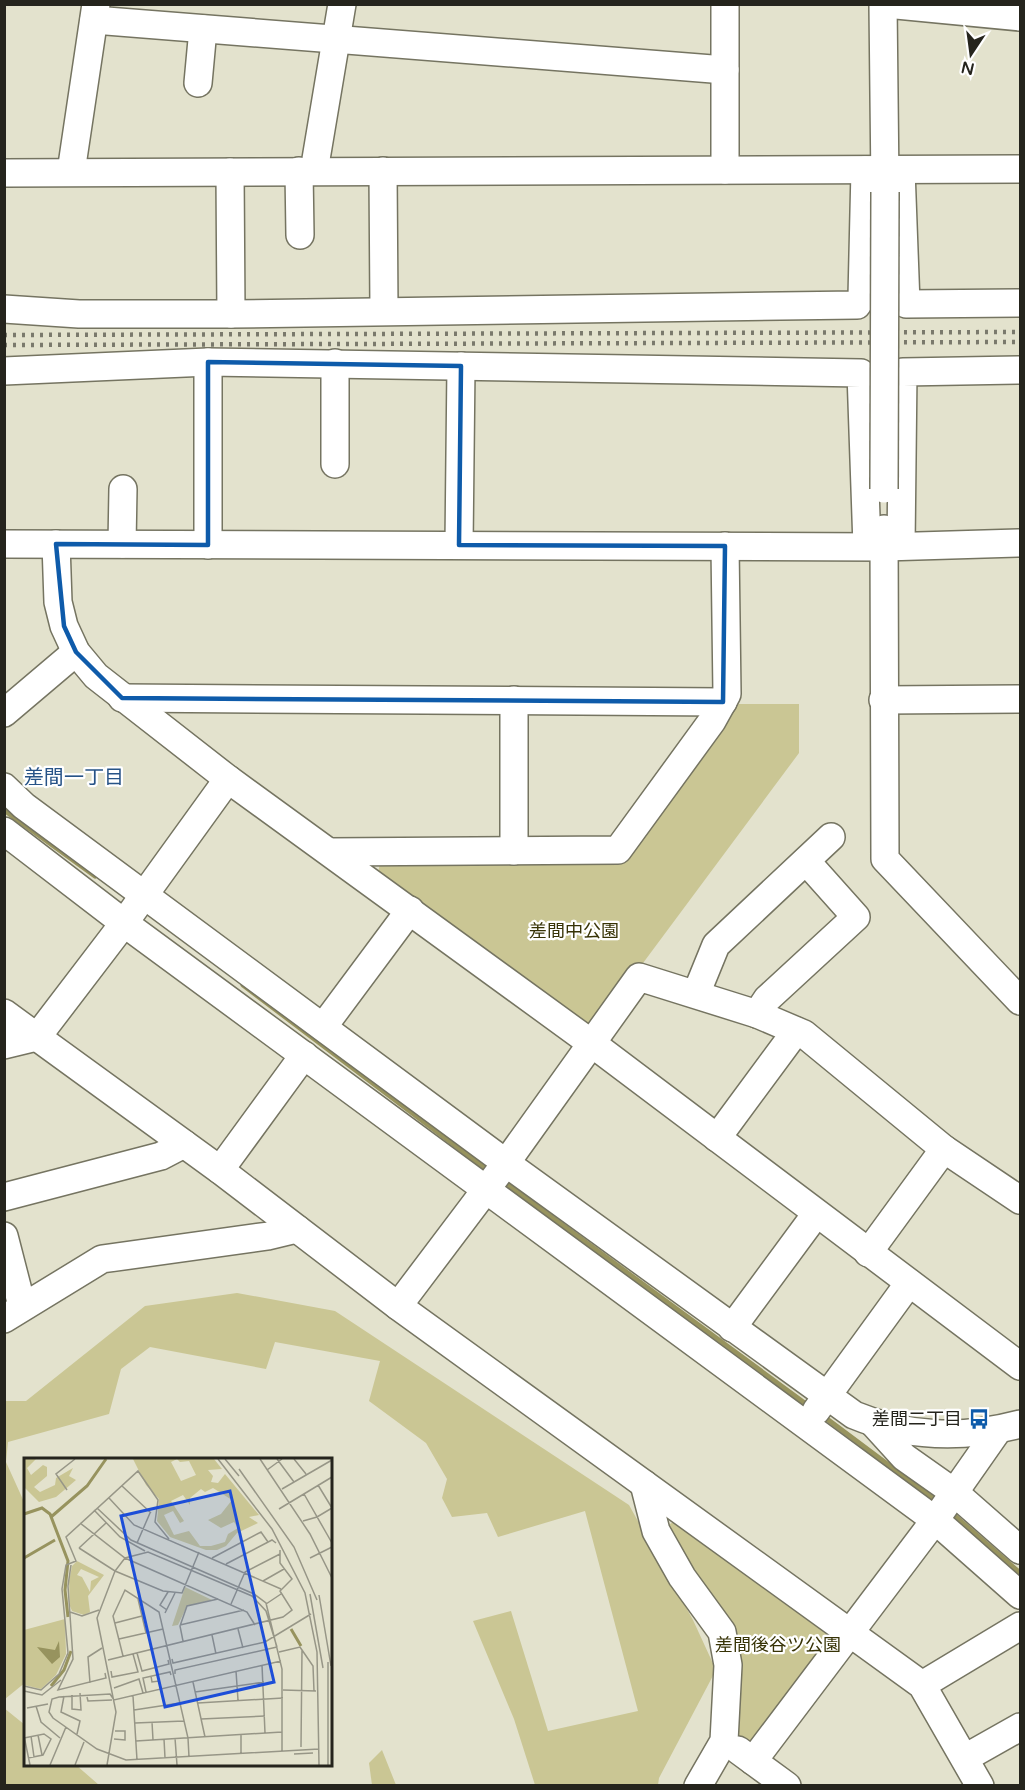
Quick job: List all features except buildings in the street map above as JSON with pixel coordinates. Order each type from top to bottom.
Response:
[{"type":"street","points":[[300,234],[307,171],[342,4]]},
{"type":"street","points":[[724,4],[725,170]]},
{"type":"street","points":[[1020,17],[884,4],[883,700],[885,859],[1020,1001]]},
{"type":"street","points":[[71,172],[95,12],[203,29],[725,70]]},
{"type":"street","points":[[198,82],[203,29]]},
{"type":"street","points":[[4,173],[725,170],[884,176],[1020,169]]},
{"type":"street","points":[[383,171],[384,310]]},
{"type":"street","points":[[230,172],[231,314]]},
{"type":"street","points":[[884,176],[906,304],[1020,303]]},
{"type":"street","points":[[4,309],[79,314],[231,314],[857,304],[862,297],[884,176]]},
{"type":"street","points":[[4,371],[208,362],[861,373],[884,546]]},
{"type":"street","points":[[208,362],[208,544]]},
{"type":"street","points":[[335,363],[335,464]]},
{"type":"street","points":[[459,545],[461,366]]},
{"type":"street","points":[[884,546],[903,372],[1020,370]]},
{"type":"street","points":[[122,544],[123,489]]},
{"type":"street","points":[[4,544],[884,546],[1020,543]]},
{"type":"street","points":[[57,544],[58,602],[64,626],[76,652],[96,676],[228,779],[591,1042],[1020,1366]]},
{"type":"street","points":[[330,852],[618,850],[727,694],[725,546]]},
{"type":"street","points":[[4,713],[76,652]]},
{"type":"street","points":[[123,698],[723,702]]},
{"type":"street","points":[[883,700],[1020,699]]},
{"type":"street","points":[[514,700],[514,851]]},
{"type":"street","points":[[4,1045],[37,1037],[124,923],[228,779]]},
{"type":"street","points":[[4,787],[24,806],[506,1163],[854,1415],[874,1424],[933,1435],[965,1435],[1009,1427]]},
{"type":"street","points":[[4,831],[124,923],[484,1190],[934,1520],[1020,1595]]},
{"type":"street","points":[[696,994],[716,945],[831,837]]},
{"type":"street","points":[[757,1014],[767,999],[856,917],[806,861]]},
{"type":"street","points":[[322,1027],[410,910]]},
{"type":"street","points":[[398,1306],[506,1163],[639,977],[757,1014],[804,1034],[944,1149],[1020,1200]]},
{"type":"street","points":[[4,1014],[220,1170],[398,1306],[922,1685],[980,1785]]},
{"type":"street","points":[[717,1138],[796,1031]]},
{"type":"street","points":[[220,1170],[304,1055]]},
{"type":"street","points":[[4,1197],[161,1156],[184,1144]]},
{"type":"street","points":[[868,1253],[944,1149]]},
{"type":"street","points":[[732,1328],[816,1214]]},
{"type":"street","points":[[4,1236],[13,1313],[102,1259],[268,1236],[297,1229]]},
{"type":"street","points":[[805,1425],[909,1283]]},
{"type":"street","points":[[874,1424],[904,1457],[955,1493],[1020,1550]]},
{"type":"street","points":[[753,1761],[934,1520],[1009,1427]]},
{"type":"street","points":[[644,1484],[656,1531],[682,1577],[722,1632],[728,1665],[724,1741],[698,1785]]},
{"type":"street","points":[[922,1685],[1020,1626]]},
{"type":"street","points":[[965,1758],[1020,1727]]},
{"type":"street","points":[[724,1741],[787,1785]]},
{"type":"highlighted area","points":[[208,362],[461,366],[459,545],[725,546],[723,702],[122,698],[76,652],[64,626],[56,544],[208,545]]},
{"type":"green space","name":"差間中公園","points":[[734,704],[799,704],[799,753],[597,1025],[581,1028],[377,878],[381,858],[623,857]]},
{"type":"green space","points":[[237,1293],[335,1311],[629,1505],[693,1620],[716,1670],[659,1778],[658,1785],[535,1785],[514,1719],[473,1621],[511,1611],[548,1731],[638,1711],[585,1511],[498,1537],[487,1513],[452,1517],[442,1498],[447,1479],[426,1443],[369,1401],[380,1361],[275,1342],[266,1369],[150,1347],[121,1369],[109,1414],[8,1442],[6,1462],[24,1502],[24,1684],[5,1699],[5,1401],[26,1401],[145,1306]]},
{"type":"green space","name":"差間後谷ツ公園","points":[[680,1517],[834,1628],[834,1648],[759,1748],[732,1740],[736,1678],[663,1529]]},
{"type":"green space","points":[[4,1708],[24,1724],[24,1766],[77,1766],[99,1785],[5,1785]]},
{"type":"green space","points":[[382,1750],[396,1785],[372,1785],[369,1763]]},
{"type":"waterway","points":[[4,810],[95,876]]},
{"type":"waterway","points":[[243,985],[489,1171]]},
{"type":"waterway","points":[[501,1180],[810,1407]]},
{"type":"waterway","points":[[823,1416],[938,1502]]},
{"type":"waterway","points":[[950,1512],[1020,1573]]},
{"type":"railway","points":[[4,335],[1020,332]]},
{"type":"railway","points":[[4,345],[1020,342]]},
{"type":"place","name":"差間二丁目","points":[[979,1419]]},
{"type":"district","name":"差間一丁目","points":[[74,777]]}]
